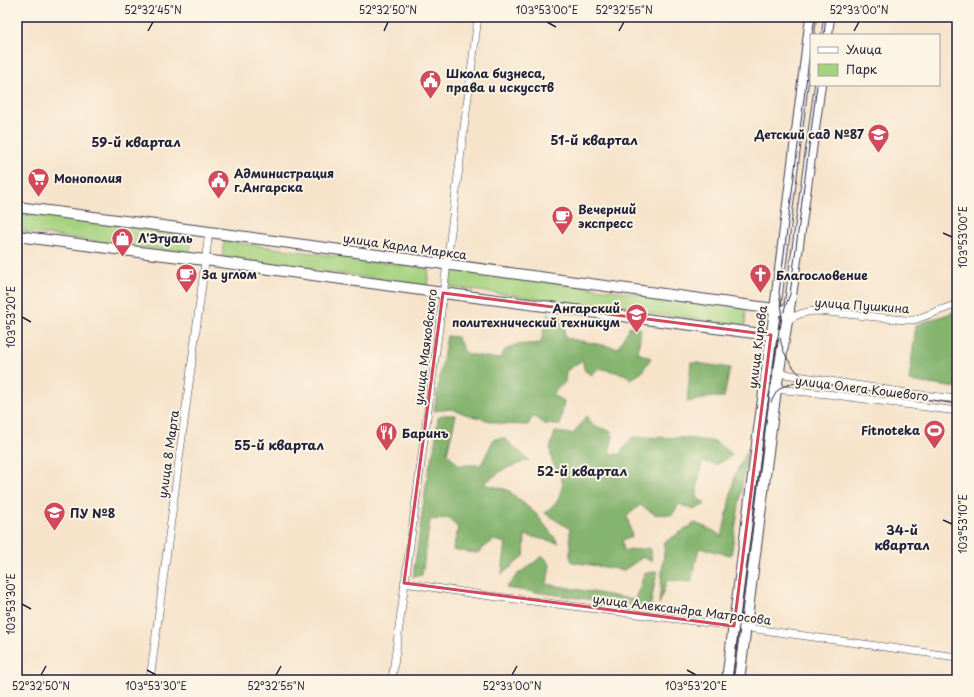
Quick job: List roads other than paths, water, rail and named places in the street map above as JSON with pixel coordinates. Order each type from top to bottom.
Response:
[{"type":"street","name":"улица Маяковского","points":[[392,680],[478,17]]},
{"type":"street","name":"улица Кирова","points":[[727,680],[811,17]]},
{"type":"street","points":[[827,34],[829,17]]},
{"type":"street","name":"улица Кирова","points":[[738,680],[778,373],[788,316],[820,86]]},
{"type":"street","name":"улица Карла Маркса","points":[[17,207],[775,310],[788,316]]},
{"type":"street","name":"улица 8 Марта","points":[[150,680],[209,232]]},
{"type":"street","points":[[17,236],[771,335],[785,333]]},
{"type":"street","name":"улица Пушкина","points":[[788,316],[818,311],[914,320],[957,304]]},
{"type":"street","name":"улица Олега Кошевого","points":[[767,372],[957,399]]},
{"type":"street","name":"улица Олега Кошевого","points":[[765,388],[827,394],[957,412]]},
{"type":"street","name":"улица Александра Матросова","points":[[404,583],[511,599],[745,627],[957,657]]},
{"type":"tram line","points":[[812,34],[815,17]]},
{"type":"tram line","points":[[824,34],[826,17]]},
{"type":"tram line","points":[[732,680],[767,410],[782,310],[779,293],[810,52]]},
{"type":"tram line","points":[[784,312],[790,294],[817,86]]},
{"type":"tram line","points":[[780,338],[784,352],[791,364],[806,380],[812,384]]},
{"type":"tram line","points":[[771,402],[777,391],[784,386],[795,383],[833,385],[957,404]]},
{"type":"place","name":"Школа бизнеса, права и искусств","points":[[431,100]]},
{"type":"place","name":"Детский сад №87","points":[[879,154]]},
{"type":"place","name":"Монополия","points":[[39,198]]},
{"type":"place","name":"Администрация г.Ангарска","points":[[219,200]]},
{"type":"place","name":"Вечерний экспресс","points":[[562,236]]},
{"type":"place","name":"Л'Этуаль","points":[[122,258]]},
{"type":"place","name":"За углом","points":[[186,294]]},
{"type":"place","name":"Благословение","points":[[760,294]]},
{"type":"place","name":"Ангарский политехнический техникум","points":[[636,334]]},
{"type":"place","name":"Fitnoteka","points":[[935,450]]},
{"type":"place","name":"Баринъ","points":[[387,452]]},
{"type":"place","name":"ПУ №8","points":[[54,532]]},
{"type":"district","name":"51-й квартал","points":[[594,139]]},
{"type":"district","name":"59-й квартал","points":[[136,141]]},
{"type":"district","name":"55-й квартал","points":[[279,444]]},
{"type":"district","name":"52-й квартал","points":[[582,470]]},
{"type":"district","name":"34-й квартал","points":[[902,536]]}]
